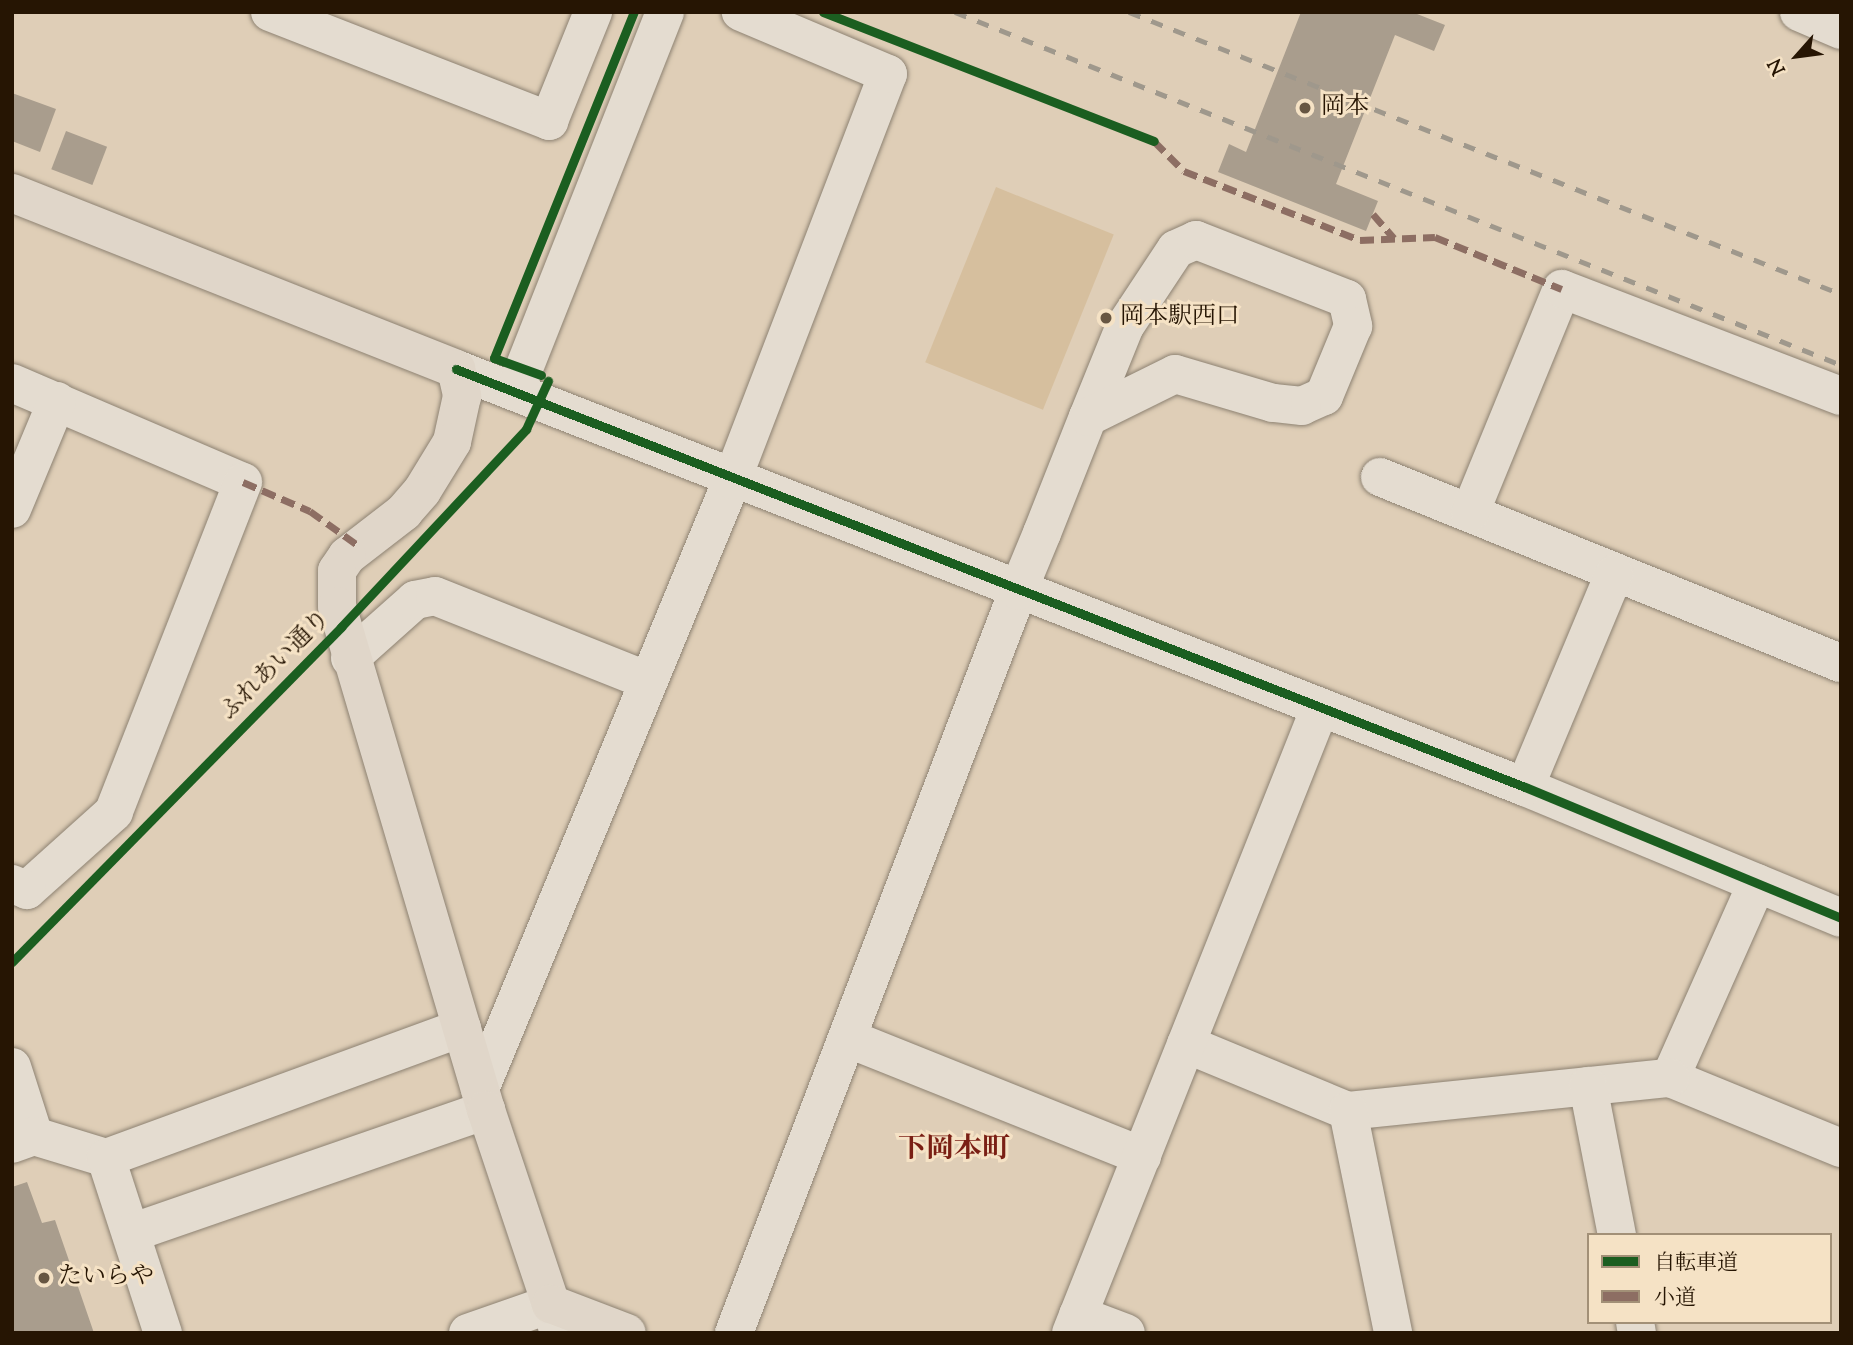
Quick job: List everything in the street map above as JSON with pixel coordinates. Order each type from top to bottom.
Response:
[{"type":"main road","points":[[12,193],[456,369],[462,383],[459,416],[437,469],[404,512],[347,556],[337,571],[334,588],[350,659],[483,1099],[555,1318],[627,1333]]},
{"type":"street","points":[[270,12],[549,121],[593,12]]},
{"type":"street","points":[[515,391],[665,12]]},
{"type":"street","points":[[131,1233],[483,1099],[732,480],[888,74],[741,12]]},
{"type":"street","points":[[1799,12],[1841,30]]},
{"type":"street","points":[[734,1333],[1018,591],[1088,417],[1125,326],[1166,261],[1186,242],[1196,240],[1347,299],[1353,326],[1324,396],[1302,406],[1273,403],[1175,374],[1088,417]]},
{"type":"street","points":[[1470,513],[1562,289],[1841,396]]},
{"type":"street","points":[[456,369],[732,480],[1525,787],[1841,918]]},
{"type":"street","points":[[12,383],[243,482],[114,812],[27,890],[12,884]]},
{"type":"street","points":[[12,509],[57,401]]},
{"type":"street","points":[[1380,477],[1614,574],[1841,663]]},
{"type":"street","points":[[1525,787],[1614,574]]},
{"type":"street","points":[[350,659],[415,600],[435,596],[649,681]]},
{"type":"street","points":[[1126,1333],[1075,1324],[1320,708]]},
{"type":"street","points":[[1670,1078],[1757,883]]},
{"type":"street","points":[[12,1067],[23,1140],[106,1158],[462,1028]]},
{"type":"street","points":[[847,1038],[1142,1156]]},
{"type":"street","points":[[1186,1044],[1348,1111],[1670,1078],[1841,1148]]},
{"type":"street","points":[[1588,1086],[1618,1233]]},
{"type":"street","points":[[1348,1111],[1393,1333]]},
{"type":"street","points":[[106,1158],[163,1333]]},
{"type":"street","points":[[468,1333],[555,1318]]},
{"type":"shaded area","points":[[996,187],[1114,235],[1043,410],[925,362]]},
{"type":"building","points":[[1301,12],[1412,12],[1445,25],[1434,51],[1395,35],[1336,184],[1378,201],[1366,231],[1218,172],[1229,144],[1246,152]]},
{"type":"building","points":[[12,93],[56,109],[40,152],[12,141]]},
{"type":"building","points":[[66,131],[107,147],[92,185],[51,169]]},
{"type":"building","name":"たいらや","points":[[27,1182],[42,1223],[55,1220],[94,1333],[12,1333],[12,1187]]},
{"type":"railway","points":[[955,12],[1841,365]]},
{"type":"railway","points":[[1129,12],[1841,294]]},
{"type":"marked path","points":[[1154,141],[1184,171],[1360,240],[1435,237],[1562,289]]},
{"type":"marked path","points":[[1373,214],[1394,238]]},
{"type":"marked path","points":[[243,482],[310,511],[359,546]]},
{"type":"cycle path","points":[[541,375],[494,358],[634,12]]},
{"type":"cycle path","points":[[823,12],[1154,141]]},
{"type":"cycle path","points":[[456,369],[1525,787],[1841,918]]},
{"type":"cycle path","name":"ふれあい通り","points":[[12,962],[341,627],[526,429],[548,381]]},
{"type":"place","name":"岡本","points":[[1305,108]]},
{"type":"place","name":"岡本駅西口","points":[[1106,318]]},
{"type":"place","name":"たいらや","points":[[44,1278]]},
{"type":"district","name":"下岡本町","points":[[954,1150]]}]
